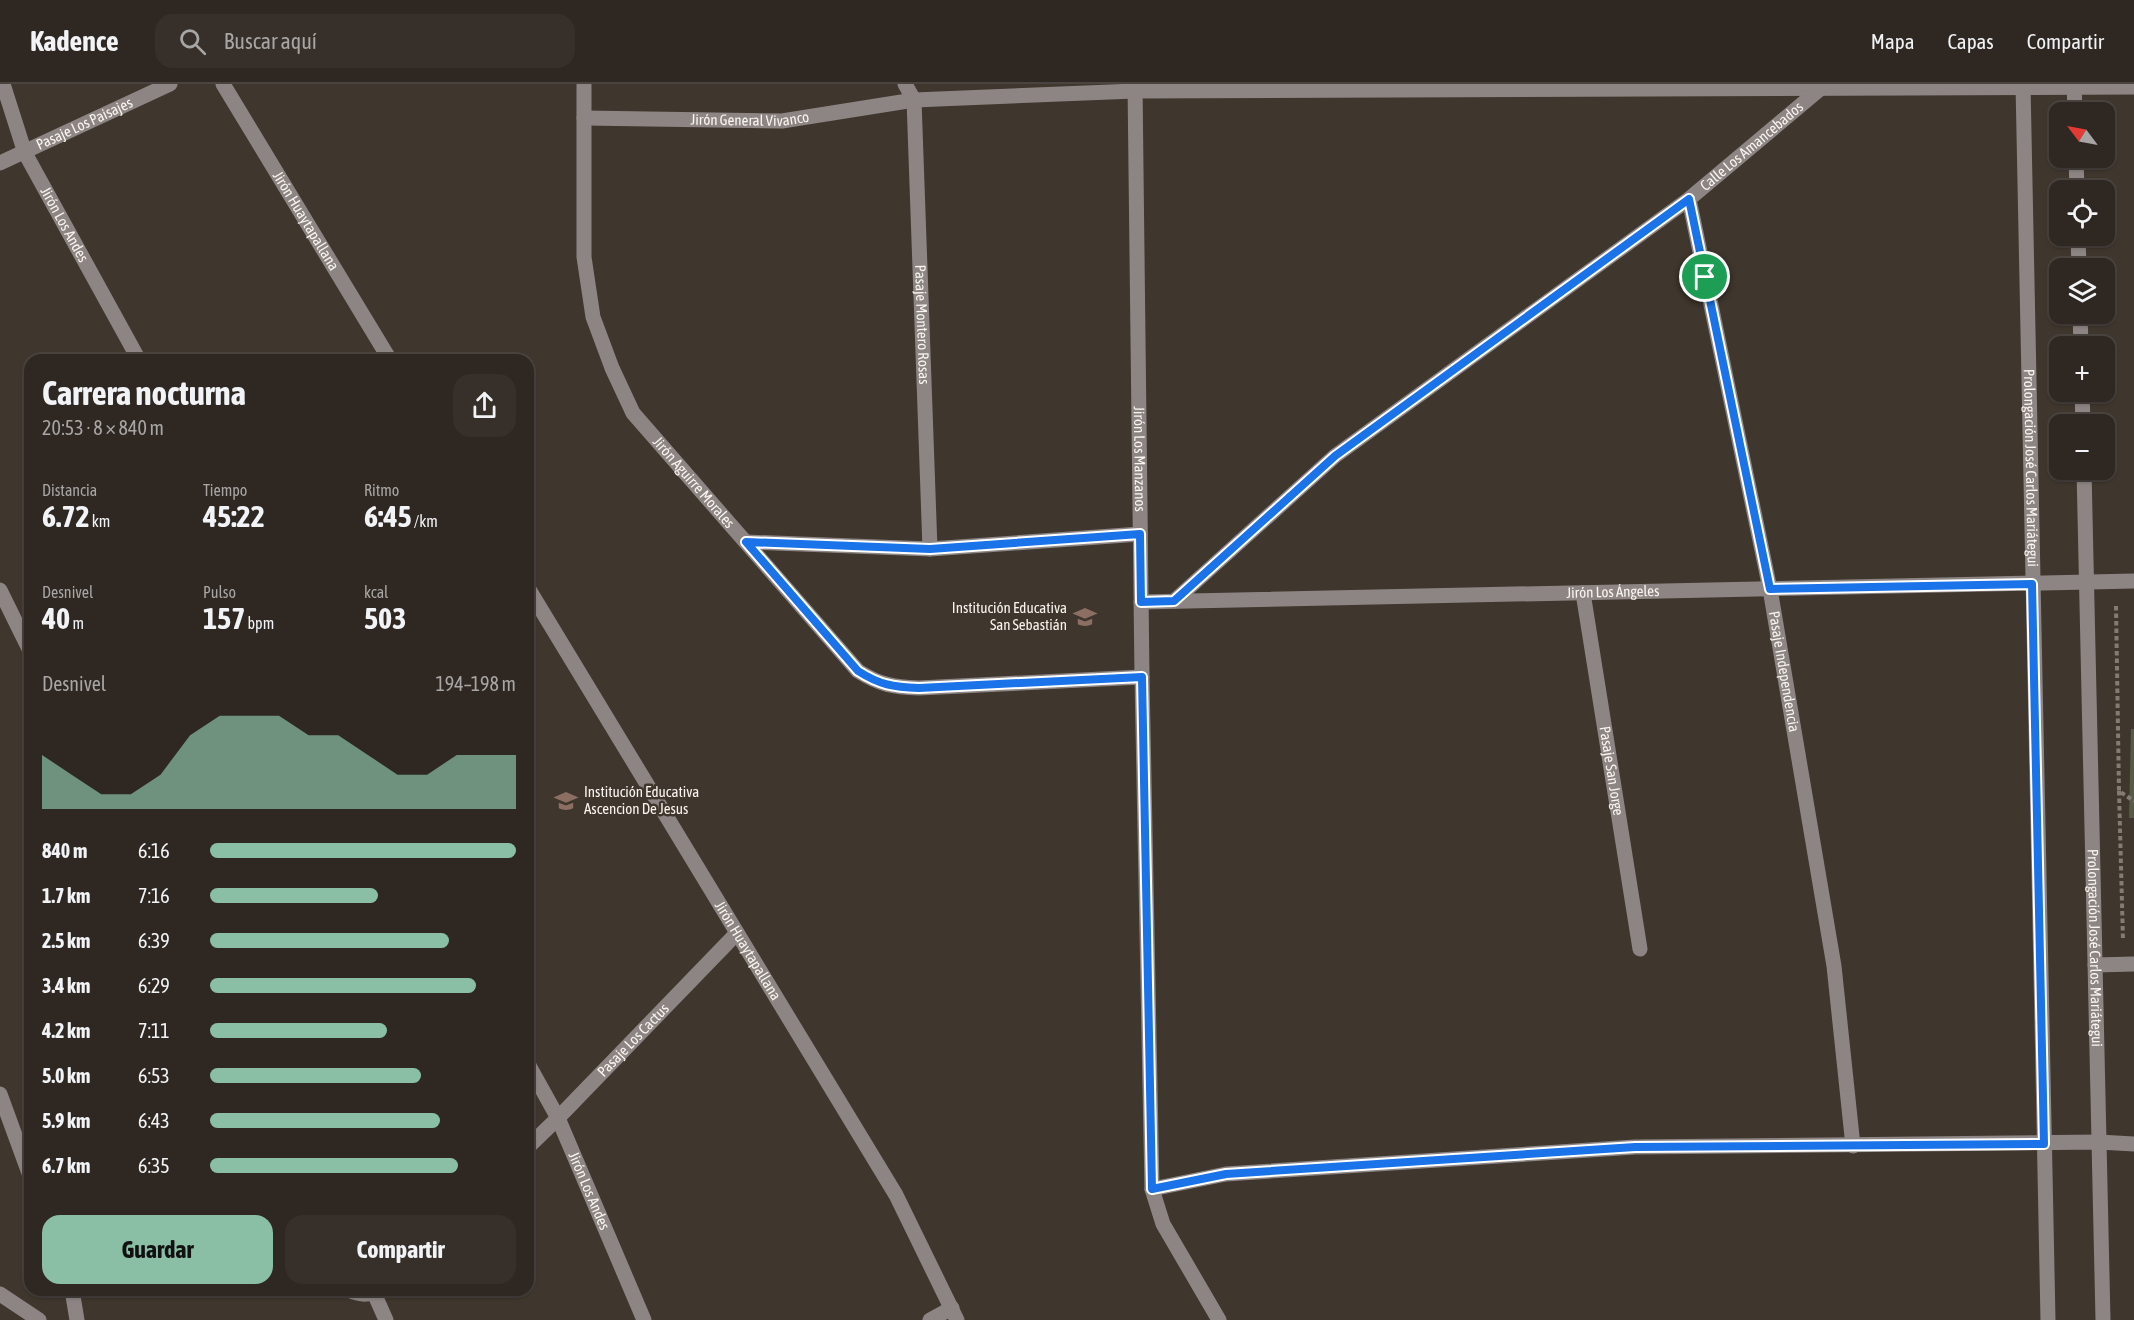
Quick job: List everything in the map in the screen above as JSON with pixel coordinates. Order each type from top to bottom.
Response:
[{"type":"street","name":"Jirón Los Andes","points":[[3,84],[25,153],[137,354]]},
{"type":"street","name":"Pasaje Los Paisajes","points":[[0,163],[170,84]]},
{"type":"street","name":"Jirón Huaytapallana","points":[[223,84],[386,354]]},
{"type":"street","name":"Jirón Aguirre Morales","points":[[584,84],[584,257],[593,317],[612,369],[633,413],[858,671],[874,681],[891,687],[919,688],[1142,677]]},
{"type":"street","points":[[905,84],[914,100]]},
{"type":"street","name":"Jirón General Vivanco","points":[[584,118],[782,121],[914,100],[1135,87],[1761,86],[1820,89],[2134,87]]},
{"type":"street","name":"Prolongación José Carlos Mariátegui","points":[[2023,86],[2048,1320]]},
{"type":"street","points":[[2074,86],[2075,102]]},
{"type":"street","name":"Jirón Los Manzanos","points":[[1135,87],[1142,677],[1152,1189],[1163,1224],[1219,1320]]},
{"type":"street","name":"Calle Los Amancebados","points":[[1174,601],[1335,456],[1689,199],[1820,89]]},
{"type":"street","name":"Pasaje Montero Rosas","points":[[914,100],[930,549]]},
{"type":"street","name":"Pasaje Independencia","points":[[1689,199],[1770,589],[1834,966],[1853,1146]]},
{"type":"street","name":"Prolongación José Carlos Mariátegui","points":[[2084,480],[2103,1320]]},
{"type":"street","points":[[746,542],[930,549],[1140,534]]},
{"type":"street","name":"Jirón Los Ángeles","points":[[1141,602],[2134,582]]},
{"type":"street","points":[[0,590],[24,639]]},
{"type":"street","name":"Pasaje San Jorge","points":[[1582,593],[1640,949]]},
{"type":"street","name":"Jirón Huaytapallana","points":[[534,598],[896,1195],[954,1314]]},
{"type":"street","name":"Pasaje Los Cactus","points":[[534,1141],[737,933]]},
{"type":"street","points":[[2095,965],[2129,964]]},
{"type":"street","name":"Jirón Los Andes","points":[[534,1075],[558,1118],[644,1320]]},
{"type":"street","points":[[0,1094],[24,1160]]},
{"type":"street","points":[[1152,1189],[1226,1174],[1635,1147],[2099,1142],[2134,1144]]},
{"type":"street","points":[[0,1294],[39,1320]]},
{"type":"street","points":[[73,1296],[77,1320]]},
{"type":"street","points":[[367,1296],[386,1320]]},
{"type":"street","points":[[930,1320],[954,1314]]},
{"type":"path","points":[[2115,582],[2119,790],[2129,964]]},
{"type":"path","points":[[2119,790],[2134,801]]},
{"type":"green space","points":[[2131,729],[2134,729],[2134,818],[2129,818]]},
{"type":"place","name":"Institución Educativa San Sebastián","points":[[1085,617]]},
{"type":"place","name":"Institución Educativa Ascencion De Jesus","points":[[566,801]]},
{"type":"route","points":[[1689,199],[1705,277],[1770,589],[2032,584],[2044,1144],[1635,1147],[1226,1174],[1152,1189],[1142,677],[919,688],[891,687],[874,681],[858,671],[746,542],[930,549],[1140,534],[1141,602],[1174,601],[1335,456],[1689,199]]}]
